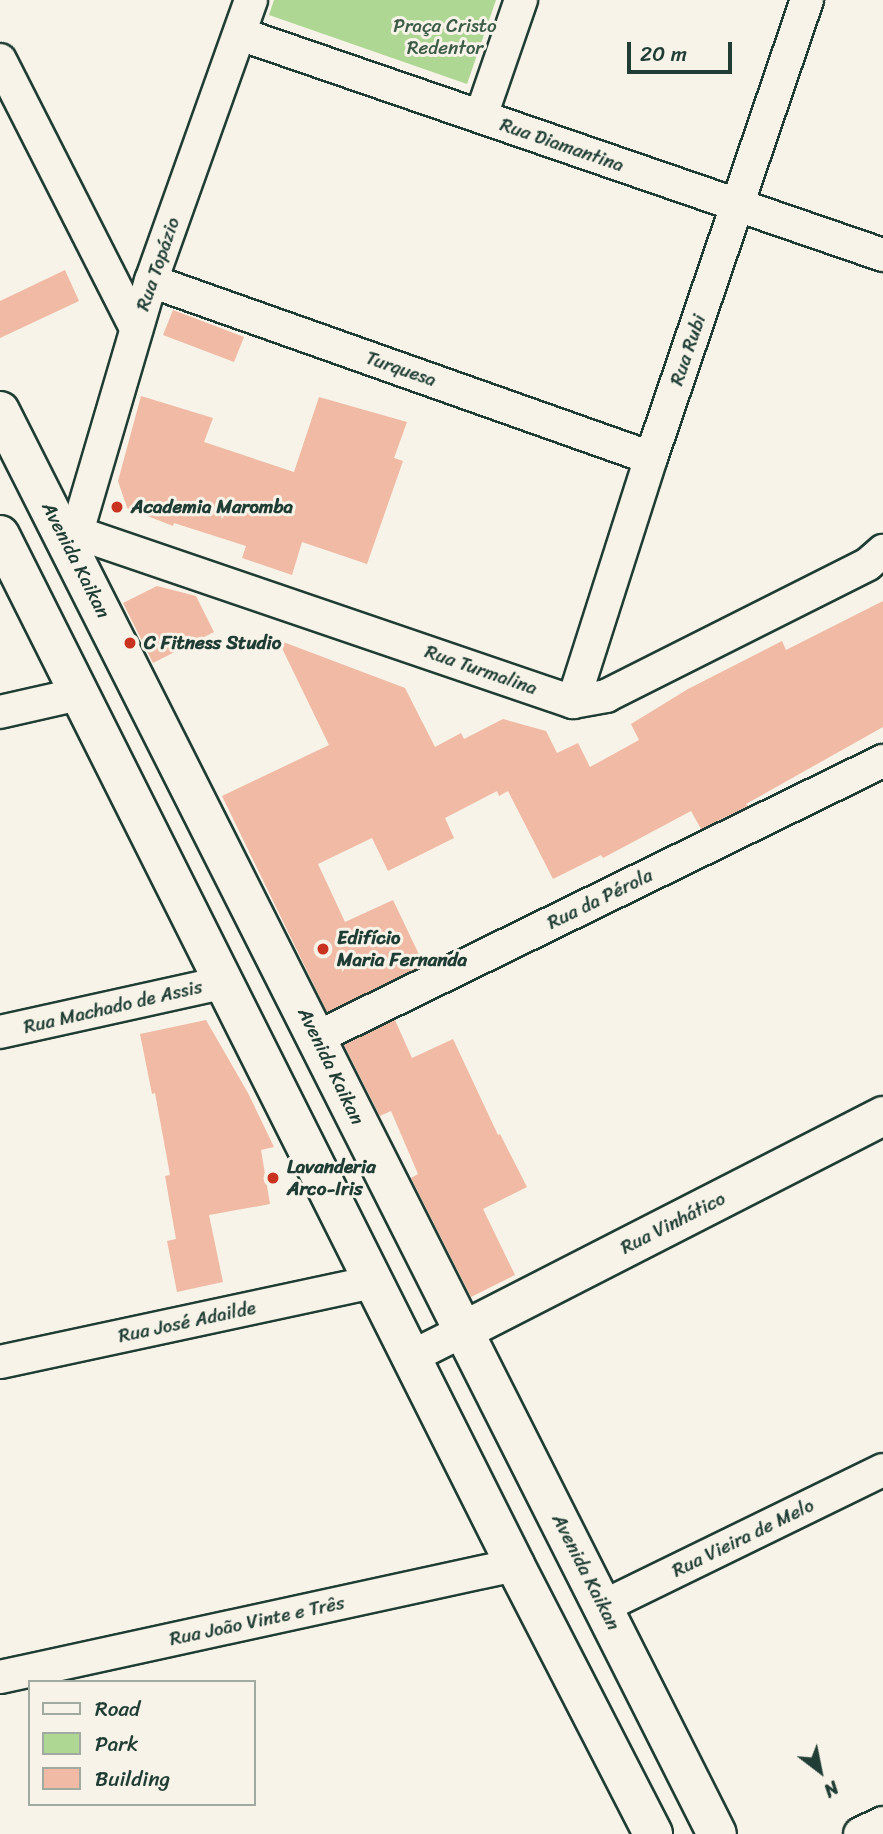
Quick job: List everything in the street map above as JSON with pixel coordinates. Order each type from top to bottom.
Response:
[{"type":"street","name":"Rua Topázio","points":[[68,529],[151,281],[251,0]]},
{"type":"street","points":[[481,116],[521,0]]},
{"type":"street","name":"Rua Rubi","points":[[573,702],[651,458],[807,0]]},
{"type":"street","name":"Rua Diamantina","points":[[240,34],[883,255]]},
{"type":"street","points":[[0,60],[136,328]]},
{"type":"street","name":"Turquesa","points":[[151,281],[651,458]]},
{"type":"street","name":"Avenida Kaikan","points":[[0,411],[68,529],[463,1331],[717,1834]]},
{"type":"street","name":"Rua Turmalina","points":[[68,529],[573,702],[606,696],[869,564],[883,551]]},
{"type":"street","points":[[0,535],[515,1565],[653,1834]]},
{"type":"street","points":[[0,712],[79,694]]},
{"type":"street","name":"Rua da Pérola","points":[[318,1037],[883,761]]},
{"type":"street","name":"Rua Machado de Assis","points":[[0,1032],[225,982]]},
{"type":"street","name":"Rua Vinhático","points":[[463,1331],[883,1116]]},
{"type":"street","name":"Rua José Adailde","points":[[0,1363],[374,1282]]},
{"type":"street","points":[[411,1357],[463,1331]]},
{"type":"street","name":"Rua Vieira de Melo","points":[[604,1606],[883,1470]]},
{"type":"street","name":"Rua João Vinte e Três","points":[[0,1677],[515,1565]]},
{"type":"street","points":[[860,1834],[883,1823]]},
{"type":"green space","name":"Praça Cristo Redentor","points":[[274,0],[496,0],[467,84],[269,15]]},
{"type":"building","points":[[65,270],[79,301],[0,338],[0,301]]},
{"type":"building","points":[[173,310],[244,337],[234,362],[163,335]]},
{"type":"building","points":[[141,396],[213,418],[204,442],[294,472],[319,397],[407,422],[394,458],[403,461],[367,564],[302,542],[292,575],[242,558],[246,546],[174,523],[173,526],[127,508],[118,481]]},
{"type":"building","points":[[157,586],[196,596],[214,632],[153,663],[123,603]]},
{"type":"building","points":[[883,601],[883,727],[746,804],[748,806],[701,829],[691,811],[603,858],[601,855],[553,879],[508,791],[499,796],[497,791],[445,818],[454,838],[388,871],[372,838],[318,864],[345,922],[393,900],[424,965],[327,1012],[222,796],[329,745],[278,640],[405,688],[435,747],[461,733],[464,739],[503,719],[546,731],[557,753],[578,743],[590,767],[639,740],[631,724],[688,689],[782,641],[786,650]]},
{"type":"building","points":[[206,1020],[248,1093],[274,1147],[261,1150],[270,1204],[209,1215],[223,1282],[177,1292],[167,1241],[176,1239],[165,1176],[170,1175],[155,1093],[152,1094],[140,1034]]},
{"type":"building","points":[[395,1020],[412,1058],[453,1039],[498,1135],[500,1134],[527,1187],[483,1209],[515,1275],[471,1297],[411,1178],[418,1174],[391,1111],[380,1116],[344,1045]]},
{"type":"place","name":"Academia Maromba","points":[[117,507]]},
{"type":"place","name":"C Fitness Studio","points":[[130,643]]},
{"type":"place","name":"Edifício Maria Fernanda","points":[[323,949]]},
{"type":"place","name":"Lavanderia Arco-Iris","points":[[273,1178]]}]
